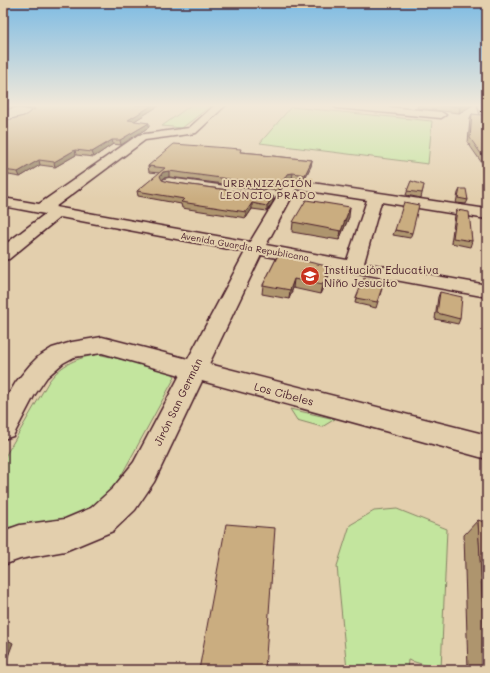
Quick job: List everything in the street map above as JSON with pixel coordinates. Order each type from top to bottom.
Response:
[{"type":"street","points":[[3,255],[50,211],[142,137],[147,136]]},
{"type":"street","points":[[169,182],[284,198]]},
{"type":"street","name":"Jirón San Germán","points":[[3,548],[20,542],[65,535],[102,520],[124,498],[144,472],[170,422],[194,369],[256,249],[292,184],[375,197]]},
{"type":"street","points":[[354,267],[375,197],[487,214]]},
{"type":"street","name":"Avenida Guardia Republicana","points":[[3,202],[487,291]]},
{"type":"street","name":"Los Cibeles","points":[[3,428],[28,385],[43,366],[56,356],[80,347],[102,345],[487,448]]},
{"type":"green space","points":[[266,136],[431,136],[428,164],[260,143]]},
{"type":"green space","points":[[97,354],[171,370],[175,377],[121,476],[109,494],[98,506],[69,520],[3,528],[3,460],[49,381],[54,375],[70,363]]},
{"type":"green space","points":[[290,409],[335,419],[322,427],[297,420]]},
{"type":"green space","points":[[397,509],[447,529],[441,670],[408,660],[407,670],[347,670],[337,566],[350,525],[374,511]]},
{"type":"building","points":[[3,136],[126,136],[120,140],[112,140],[92,152],[75,150],[54,162],[39,160],[18,172],[3,170]]},
{"type":"building","points":[[470,136],[487,136],[487,161],[486,161]]},
{"type":"building","points":[[174,144],[241,149],[240,152],[312,160],[305,175],[293,173],[287,174],[280,186],[169,171],[163,172],[160,176],[162,180],[168,182],[273,196],[267,206],[252,203],[246,212],[181,202],[184,199],[137,191],[165,168],[148,166]]},
{"type":"building","points":[[411,181],[424,185],[422,193],[407,191]]},
{"type":"building","points":[[460,189],[466,189],[468,200],[458,198]]},
{"type":"building","points":[[306,200],[350,207],[341,231],[293,222]]},
{"type":"building","points":[[404,202],[419,205],[412,233],[395,230]]},
{"type":"building","points":[[457,210],[469,212],[472,241],[453,238]]},
{"type":"building","points":[[278,255],[331,267],[322,285],[294,279],[290,290],[263,285]]},
{"type":"building","points":[[364,278],[384,282],[377,302],[356,298]]},
{"type":"building","points":[[440,292],[462,297],[460,319],[437,313]]},
{"type":"building","points":[[478,520],[487,523],[487,670],[486,670]]},
{"type":"building","points":[[226,524],[275,528],[265,670],[199,670]]},
{"type":"place","name":"Institución Educativa Niño Jesucito","points":[[310,276]]},
{"type":"district","name":"URBANIZACIÓN LEONCIO PRADO","points":[[268,188]]}]
